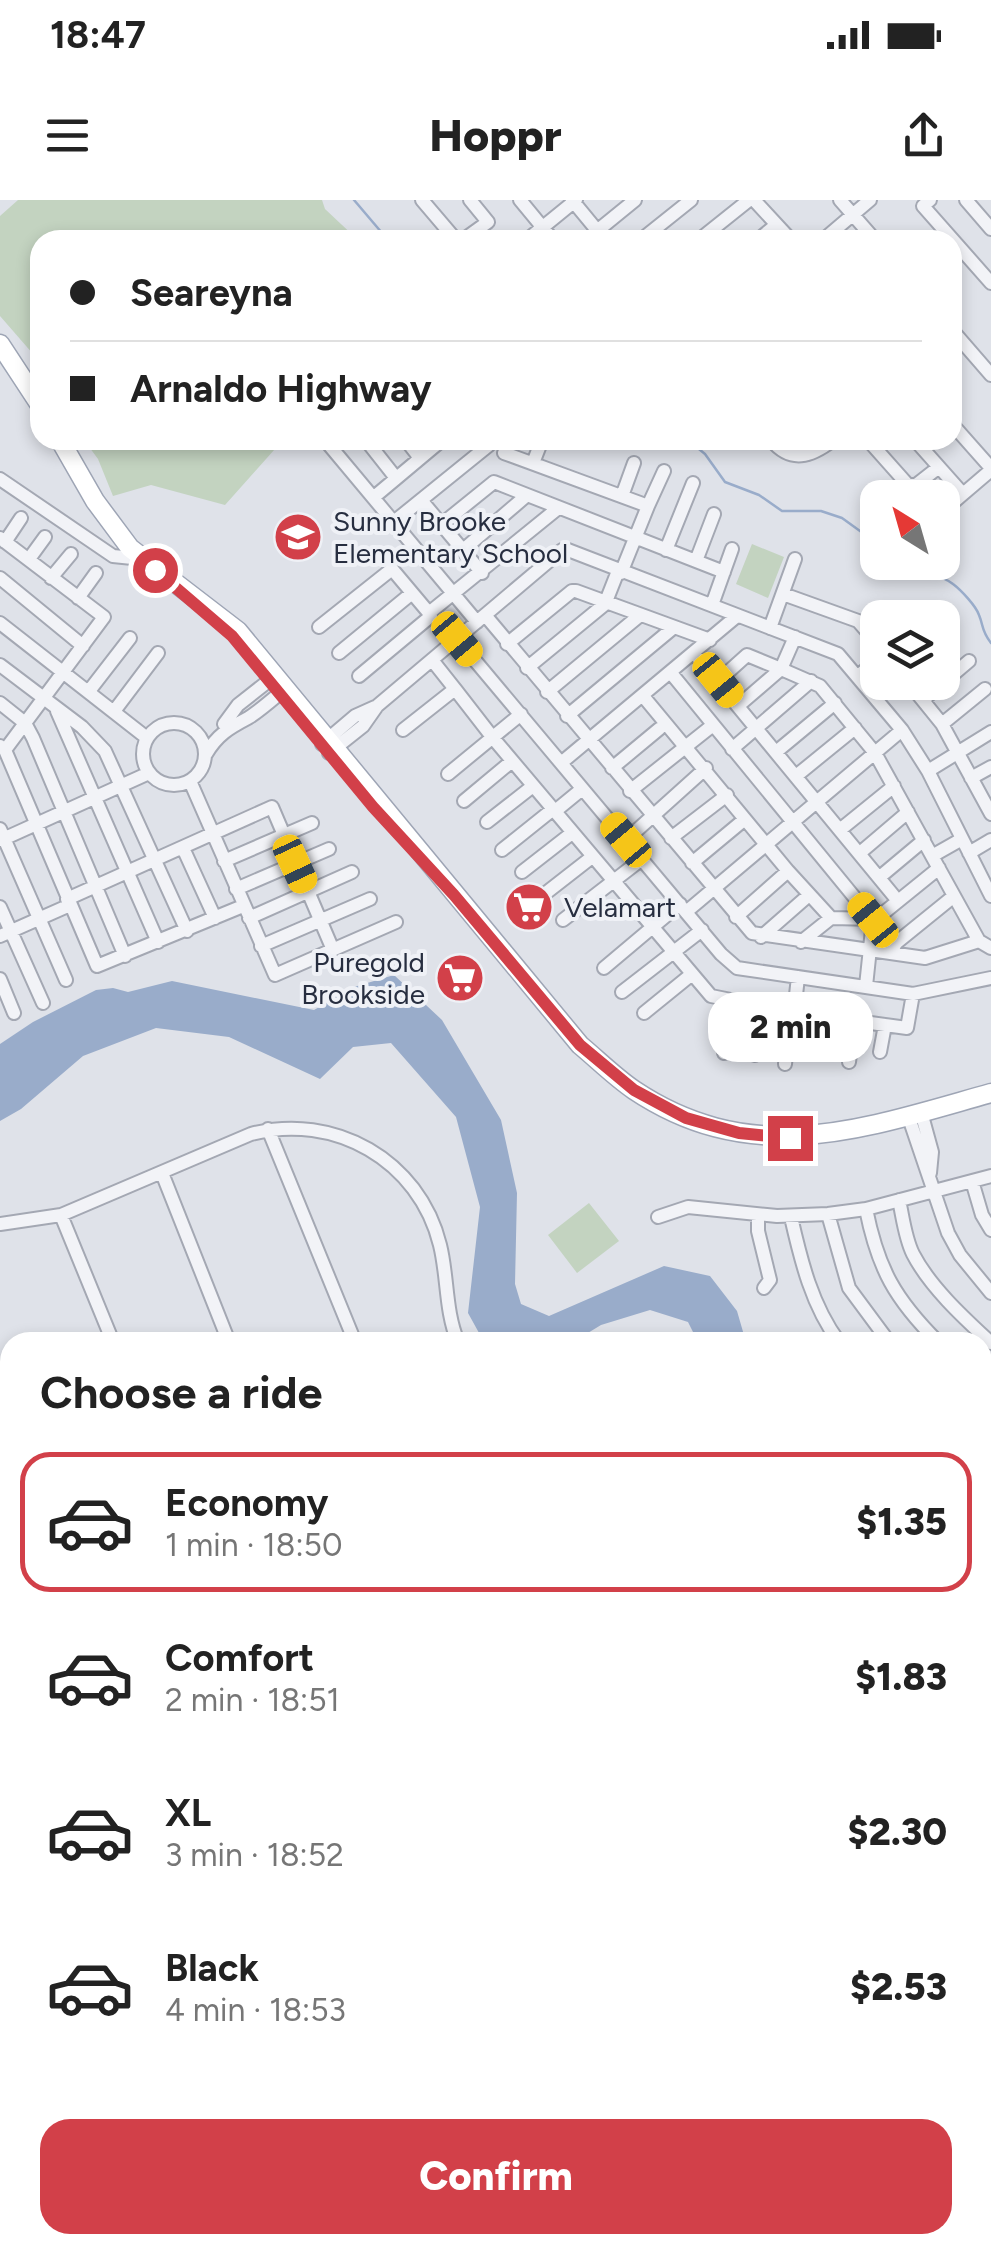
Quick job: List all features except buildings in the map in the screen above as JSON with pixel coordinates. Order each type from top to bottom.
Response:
[{"type":"main road","points":[[0,344],[30,390]]},
{"type":"main road","points":[[66,450],[116,532],[232,636],[278,684],[580,1045],[634,1090],[686,1118],[739,1133],[790,1138],[862,1128],[991,1093]]},
{"type":"street","points":[[422,200],[448,230]]},
{"type":"street","points":[[470,200],[488,222],[477,230]]},
{"type":"street","points":[[520,200],[542,228]]},
{"type":"street","points":[[606,230],[635,200]]},
{"type":"street","points":[[654,230],[691,200]]},
{"type":"street","points":[[712,230],[751,200],[782,230]]},
{"type":"street","points":[[840,200],[866,230]]},
{"type":"street","points":[[835,230],[870,200]]},
{"type":"street","points":[[930,200],[924,206],[945,230]]},
{"type":"street","points":[[966,200],[991,229]]},
{"type":"street","points":[[540,230],[574,201],[597,230]]},
{"type":"street","points":[[769,230],[776,224]]},
{"type":"street","points":[[962,250],[991,283]]},
{"type":"street","points":[[962,343],[991,375]]},
{"type":"street","points":[[960,497],[991,469],[962,436]]},
{"type":"street","points":[[334,450],[454,594],[507,644],[752,933],[926,958],[985,945],[876,753],[835,703],[811,680],[746,655],[718,680]]},
{"type":"street","points":[[374,450],[396,478]]},
{"type":"street","points":[[414,450],[420,458]]},
{"type":"street","points":[[374,496],[430,450]]},
{"type":"street","points":[[395,521],[478,450]]},
{"type":"street","points":[[513,450],[533,463],[648,506]]},
{"type":"street","points":[[533,463],[538,450]]},
{"type":"street","points":[[780,450],[797,457],[815,450]]},
{"type":"street","points":[[877,450],[908,485],[916,486],[939,467]]},
{"type":"street","points":[[925,450],[963,494]]},
{"type":"street","points":[[622,496],[634,463]]},
{"type":"street","points":[[527,668],[605,604],[664,471]]},
{"type":"street","points":[[0,479],[98,548],[125,560],[147,563]]},
{"type":"street","points":[[442,524],[494,482],[724,572]]},
{"type":"street","points":[[666,550],[693,483]]},
{"type":"street","points":[[463,550],[526,496]]},
{"type":"street","points":[[421,500],[482,573]]},
{"type":"street","points":[[429,613],[558,509]]},
{"type":"street","points":[[696,562],[714,514]]},
{"type":"street","points":[[21,518],[2,540],[104,617],[2,748],[5,769],[35,824],[94,964],[100,966],[215,918],[308,892],[352,872]]},
{"type":"street","points":[[28,559],[45,537]]},
{"type":"street","points":[[712,606],[732,549]]},
{"type":"street","points":[[329,746],[364,726],[378,706],[562,550],[838,654],[902,730],[928,771],[991,896]]},
{"type":"street","points":[[51,578],[71,554]]},
{"type":"street","points":[[770,628],[795,560]]},
{"type":"street","points":[[320,627],[392,569],[429,613],[431,616],[359,676]]},
{"type":"street","points":[[78,598],[96,573]]},
{"type":"street","points":[[0,578],[82,646]]},
{"type":"street","points":[[507,644],[572,591],[710,640]]},
{"type":"street","points":[[338,653],[412,592]]},
{"type":"street","points":[[784,594],[860,623]]},
{"type":"street","points":[[546,692],[639,616]]},
{"type":"street","points":[[561,762],[737,616]]},
{"type":"street","points":[[1,627],[147,738]]},
{"type":"street","points":[[567,716],[672,628]]},
{"type":"street","points":[[90,691],[130,638]]},
{"type":"street","points":[[738,706],[781,669],[795,638]]},
{"type":"street","points":[[457,639],[737,968],[913,994],[991,978]]},
{"type":"street","points":[[114,710],[158,653]]},
{"type":"street","points":[[694,653],[898,901]]},
{"type":"street","points":[[432,660],[492,738],[711,996],[792,1012],[909,1027],[913,994]]},
{"type":"street","points":[[960,669],[970,661]]},
{"type":"street","points":[[0,665],[95,739],[122,786],[187,931]]},
{"type":"street","points":[[671,673],[873,920],[866,986]]},
{"type":"street","points":[[732,749],[811,680]]},
{"type":"street","points":[[199,734],[211,733],[231,718],[238,705],[278,684]]},
{"type":"street","points":[[206,754],[192,727],[172,722],[154,730],[143,752],[149,774],[173,786],[190,781],[202,770],[214,740],[278,684]]},
{"type":"street","points":[[403,730],[456,689]]},
{"type":"street","points":[[942,724],[984,689]]},
{"type":"street","points":[[643,696],[788,872],[831,918]]},
{"type":"street","points":[[923,700],[942,724],[990,807]]},
{"type":"street","points":[[0,703],[25,722],[66,810],[125,956]]},
{"type":"street","points":[[776,752],[835,703]]},
{"type":"street","points":[[56,708],[158,942]]},
{"type":"street","points":[[448,774],[520,714]]},
{"type":"street","points":[[630,791],[712,725]]},
{"type":"street","points":[[796,776],[855,728]]},
{"type":"street","points":[[612,768],[660,730]]},
{"type":"street","points":[[604,968],[652,927],[713,889],[902,730]]},
{"type":"street","points":[[928,771],[991,732]]},
{"type":"street","points":[[464,801],[512,761]]},
{"type":"street","points":[[626,840],[706,768]]},
{"type":"street","points":[[972,778],[991,768]]},
{"type":"street","points":[[66,980],[1,836],[149,774]]},
{"type":"street","points":[[190,781],[275,975],[396,922]]},
{"type":"street","points":[[487,822],[532,786]]},
{"type":"street","points":[[841,829],[894,786]]},
{"type":"street","points":[[502,850],[582,789]]},
{"type":"street","points":[[671,838],[727,795]]},
{"type":"street","points":[[5,933],[272,807],[332,950]]},
{"type":"street","points":[[861,852],[908,812]]},
{"type":"street","points":[[692,863],[745,818]]},
{"type":"street","points":[[224,861],[312,823]]},
{"type":"street","points":[[522,872],[572,832]]},
{"type":"street","points":[[801,942],[831,918],[873,920],[962,839]]},
{"type":"street","points":[[881,876],[924,840]]},
{"type":"street","points":[[970,853],[991,840]]},
{"type":"street","points":[[182,848],[215,918]]},
{"type":"street","points":[[236,889],[329,849]]},
{"type":"street","points":[[542,896],[592,857]]},
{"type":"street","points":[[563,920],[642,859]]},
{"type":"street","points":[[736,917],[788,872]]},
{"type":"street","points":[[761,936],[809,896]]},
{"type":"street","points":[[891,953],[896,943],[954,896]]},
{"type":"street","points":[[262,946],[370,899]]},
{"type":"street","points":[[0,907],[5,933],[43,1004]]},
{"type":"street","points":[[622,992],[702,930]]},
{"type":"street","points":[[644,1013],[692,974]]},
{"type":"street","points":[[785,1064],[798,977]]},
{"type":"street","points":[[0,979],[14,1013]]},
{"type":"street","points":[[724,1052],[732,1002]]},
{"type":"street","points":[[754,1055],[761,1007]]},
{"type":"street","points":[[849,1062],[854,1020]]},
{"type":"street","points":[[880,1052],[884,1025]]},
{"type":"street","points":[[915,1113],[932,1152],[930,1175],[948,1233],[960,1255],[991,1292]]},
{"type":"street","points":[[0,1224],[61,1216],[268,1130],[302,1127],[334,1133],[374,1151],[398,1168],[421,1200],[436,1232],[454,1332]]},
{"type":"street","points":[[268,1130],[351,1332]]},
{"type":"street","points":[[162,1173],[225,1332]]},
{"type":"street","points":[[658,1216],[688,1208],[758,1215],[828,1214],[866,1209],[991,1176]]},
{"type":"street","points":[[972,1180],[991,1230]]},
{"type":"street","points":[[899,1200],[908,1240],[918,1262],[980,1332]]},
{"type":"street","points":[[866,1209],[884,1274],[930,1332]]},
{"type":"street","points":[[828,1214],[849,1288],[882,1332]]},
{"type":"street","points":[[758,1215],[770,1280],[764,1288]]},
{"type":"street","points":[[61,1216],[109,1332]]},
{"type":"street","points":[[790,1216],[813,1295],[833,1332]]},
{"type":"green space","points":[[18,200],[322,200],[325,209],[347,230],[30,230],[30,350],[0,316],[0,216]]},
{"type":"green space","points":[[91,450],[274,450],[225,505],[151,485],[113,496]]},
{"type":"green space","points":[[752,544],[784,557],[768,598],[736,584]]},
{"type":"green space","points":[[589,1203],[619,1241],[577,1273],[548,1235]]},
{"type":"water","points":[[394,975],[442,1020],[501,1120],[517,1193],[515,1284],[521,1304],[549,1316],[664,1266],[710,1276],[737,1311],[743,1332],[693,1332],[688,1322],[650,1310],[589,1332],[478,1332],[468,1313],[480,1207],[456,1117],[391,1043],[353,1047],[320,1079],[229,1037],[156,1028],[83,1056],[21,1109],[0,1121],[0,1044],[96,990],[113,988],[128,992],[172,981],[314,1010],[354,987]]},
{"type":"waterway","points":[[354,200],[380,230]]},
{"type":"waterway","points":[[700,450],[725,482],[759,495],[782,511],[821,511],[842,518],[860,531]]},
{"type":"waterway","points":[[947,580],[972,603],[991,643]]},
{"type":"place","name":"Sunny Brooke Elementary School","points":[[298,537]]},
{"type":"place","name":"Velamart","points":[[529,907]]},
{"type":"place","name":"Puregold Brookside","points":[[460,978]]},
{"type":"route","points":[[155,570],[232,636],[373,807],[454,895],[580,1045],[634,1090],[686,1118],[739,1133],[790,1138]]}]
